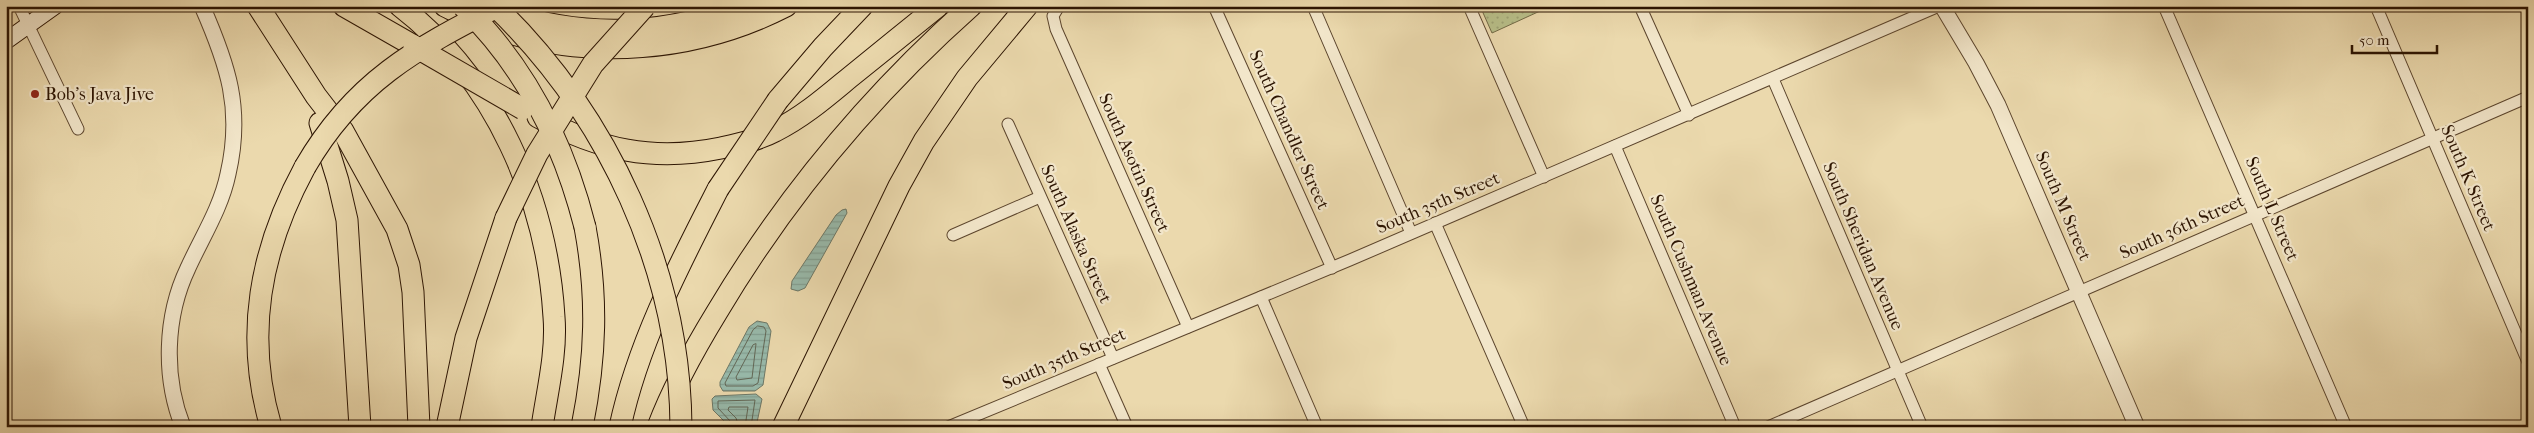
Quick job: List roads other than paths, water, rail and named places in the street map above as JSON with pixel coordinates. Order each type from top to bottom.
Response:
[{"type":"highway","points":[[258,6],[316,96],[342,131],[376,188],[397,229],[409,265],[416,330],[419,427]]},
{"type":"highway","points":[[344,6],[569,134],[642,154],[666,155],[704,152],[743,143],[774,132],[801,117],[938,6]]},
{"type":"highway","points":[[352,6],[388,31]]},
{"type":"highway","points":[[400,6],[454,56],[484,97],[506,136],[530,194],[543,239],[555,318],[542,427]]},
{"type":"highway","points":[[445,6],[492,28],[518,36],[566,45],[614,48],[672,44],[703,38],[738,27],[786,6]]},
{"type":"highway","points":[[463,6],[498,44],[540,108],[564,156],[585,227],[592,266],[595,343],[591,381],[582,427]]},
{"type":"highway","points":[[490,6],[520,18],[548,24],[636,31],[684,25],[741,6]]},
{"type":"highway","points":[[495,6],[538,51],[564,85],[585,115],[627,190],[651,254],[669,320],[676,362],[681,427]]},
{"type":"highway","points":[[271,427],[260,370],[260,296],[264,270],[280,218],[305,166],[342,114],[384,73],[434,40],[499,6]]},
{"type":"highway","points":[[447,427],[466,338],[506,218],[537,154],[593,64],[645,6]]},
{"type":"highway","points":[[620,427],[626,399],[672,280],[718,189],[778,100],[823,47],[862,6]]},
{"type":"highway","points":[[658,427],[665,407],[699,341],[743,268],[768,231],[853,124],[895,76],[971,6]]},
{"type":"highway","points":[[783,427],[900,186],[924,141],[968,78],[1027,6]]},
{"type":"highway","points":[[316,96],[320,123],[338,181],[346,220],[360,427]]},
{"type":"main road","points":[[6,41],[55,6]]},
{"type":"street","points":[[19,6],[78,129]]},
{"type":"street","points":[[183,427],[170,376],[171,327],[181,283],[223,194],[234,141],[234,109],[228,71],[202,6]]},
{"type":"street","name":"South Chandler Street","points":[[1214,6],[1332,268]]},
{"type":"street","points":[[1313,6],[1412,233]]},
{"type":"street","points":[[1469,6],[1544,177]]},
{"type":"street","points":[[1640,6],[1689,115]]},
{"type":"street","name":"South 35th Street","points":[[948,427],[1332,268],[1940,6]]},
{"type":"street","name":"South M Street","points":[[1940,6],[1964,41],[1998,105],[2137,427]]},
{"type":"street","name":"South L Street","points":[[2164,6],[2256,214],[2346,427]]},
{"type":"street","name":"South K Street","points":[[2376,6],[2528,362]]},
{"type":"street","name":"South Asotin Street","points":[[1057,9],[1053,18],[1056,28],[1188,327]]},
{"type":"street","name":"South Sheridan Avenue","points":[[1773,79],[1922,427]]},
{"type":"street","name":"South 36th Street","points":[[1768,427],[2528,97]]},
{"type":"street","name":"South Alaska Street","points":[[1008,124],[1113,358]]},
{"type":"street","name":"South Cushman Avenue","points":[[1615,146],[1735,427]]},
{"type":"street","points":[[953,235],[1040,197]]},
{"type":"street","points":[[1435,223],[1524,427]]},
{"type":"street","points":[[1261,297],[1317,427]]},
{"type":"street","points":[[1099,364],[1127,427]]},
{"type":"water","points":[[846,209],[847,213],[805,288],[798,291],[791,289],[792,281],[836,215]]},
{"type":"water","points":[[757,321],[767,323],[771,331],[763,385],[755,391],[723,391],[720,382],[749,327]]},
{"type":"water","points":[[756,394],[762,399],[756,427],[730,427],[713,410],[712,399],[715,396]]},
{"type":"place","name":"Bob's Java Jive","points":[[35,94]]}]
